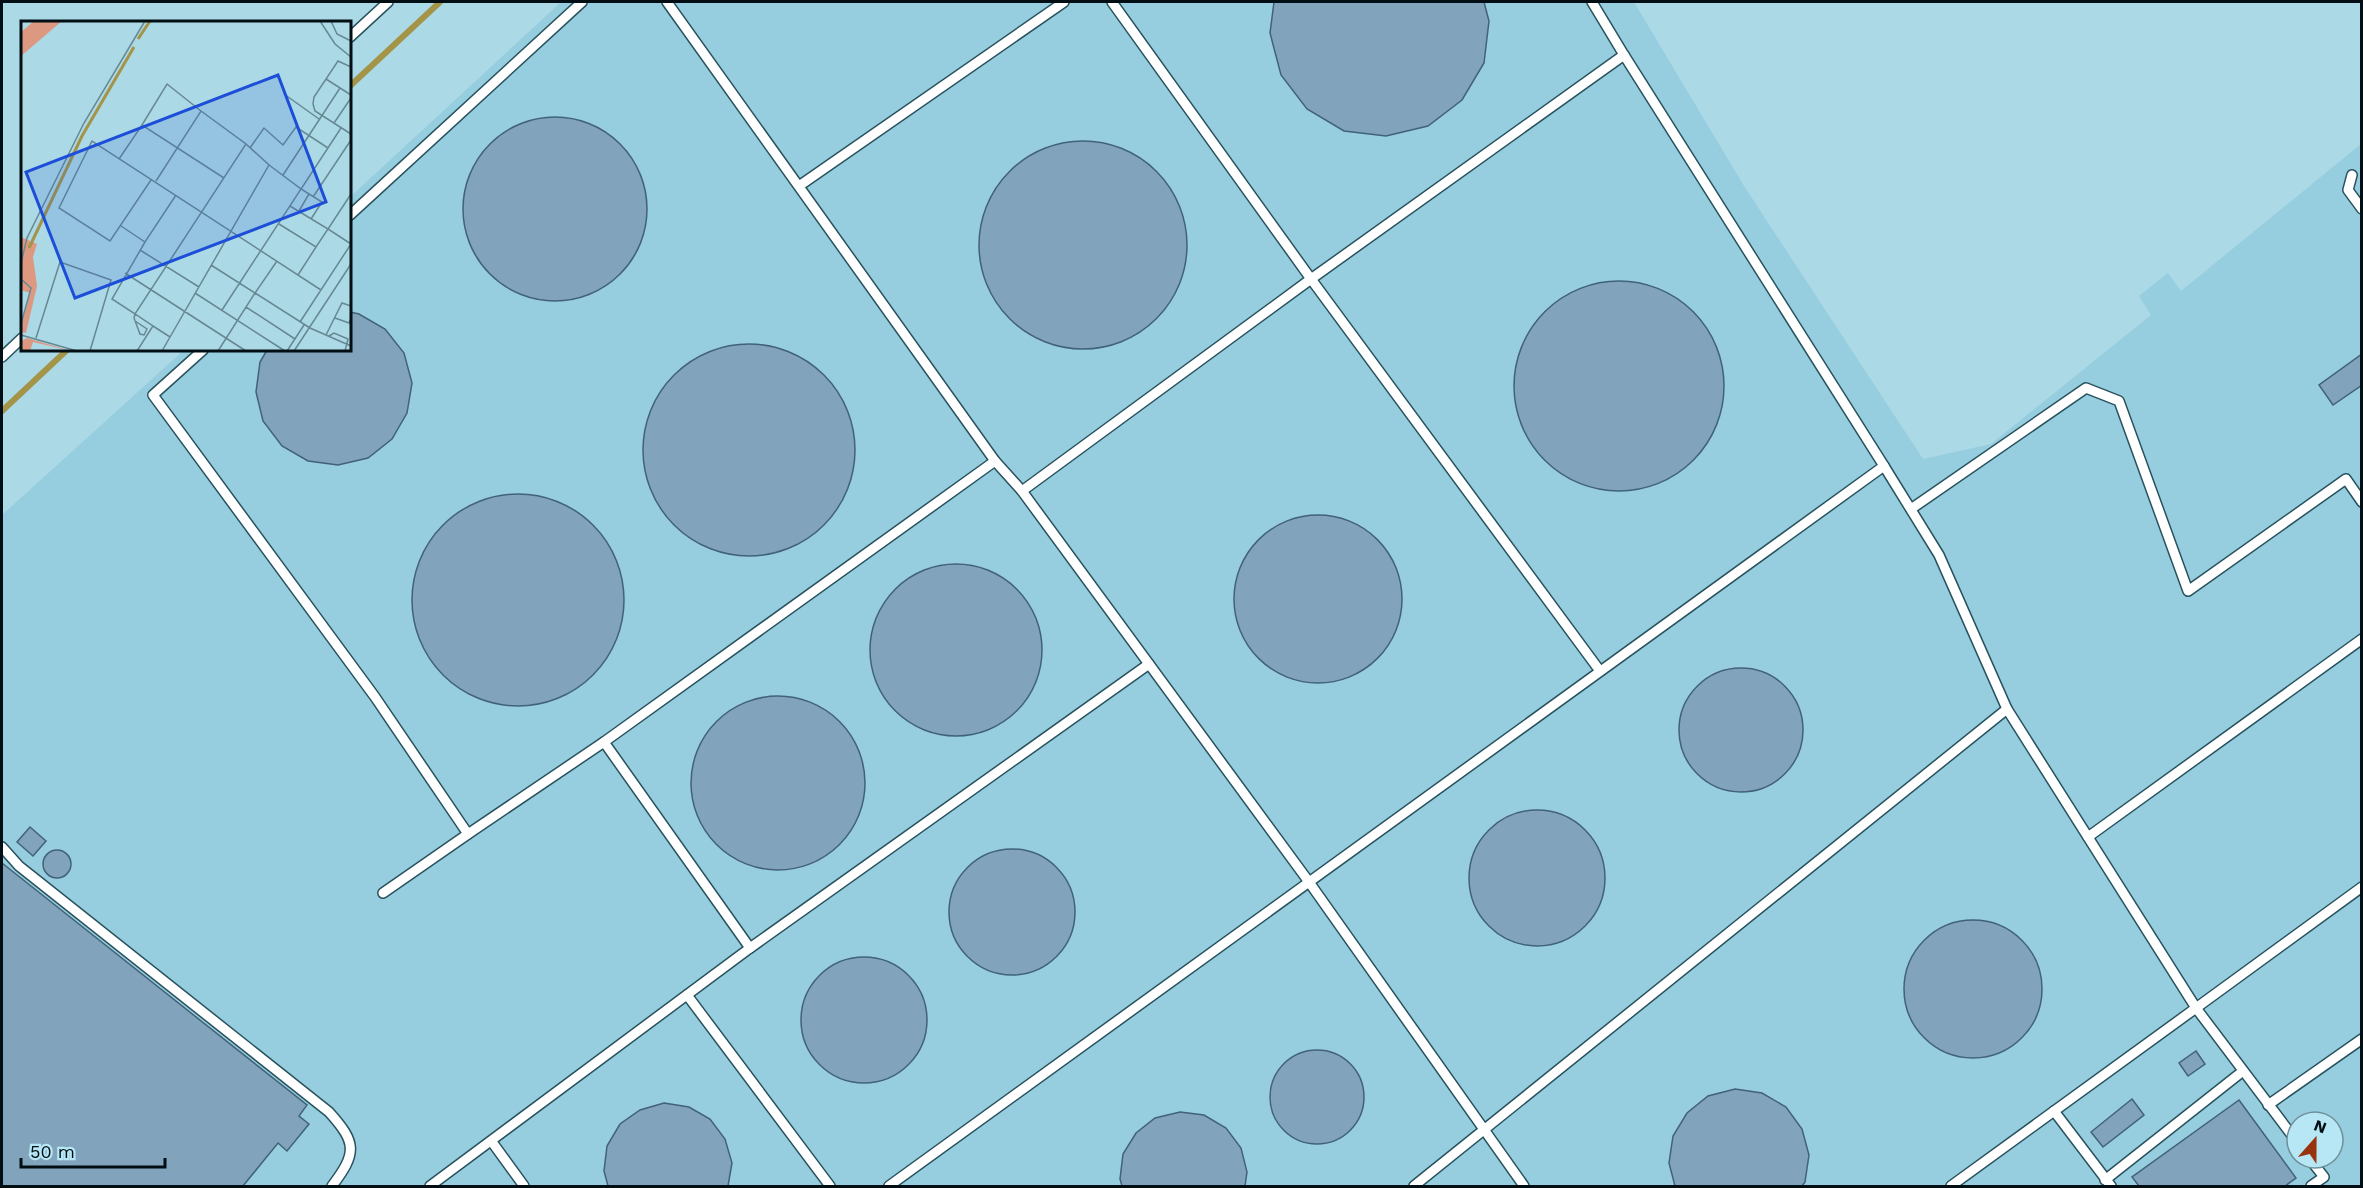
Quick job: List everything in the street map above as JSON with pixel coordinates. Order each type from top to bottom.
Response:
[{"type":"lane","points":[[351,36],[388,2]]},
{"type":"lane","points":[[351,214],[582,2]]},
{"type":"lane","points":[[667,2],[995,461],[1022,491],[1309,882],[1524,1186]]},
{"type":"lane","points":[[799,186],[1064,2]]},
{"type":"lane","points":[[1112,2],[1311,279],[1600,671]]},
{"type":"lane","points":[[1592,2],[1939,555],[2007,709],[2196,1008],[2285,1127]]},
{"type":"lane","points":[[1022,491],[1311,279],[1624,55]]},
{"type":"lane","points":[[2352,175],[2348,190],[2361,209]]},
{"type":"lane","points":[[2,357],[21,339]]},
{"type":"lane","points":[[202,351],[153,395],[375,697],[468,834]]},
{"type":"lane","points":[[1911,509],[2086,388],[2119,401],[2188,591],[2346,479],[2361,502]]},
{"type":"lane","points":[[383,893],[604,742],[995,461]]},
{"type":"lane","points":[[889,1186],[1884,466]]},
{"type":"lane","points":[[2088,837],[2361,639]]},
{"type":"lane","points":[[430,1186],[750,948],[1149,664]]},
{"type":"lane","points":[[1414,1186],[2007,709]]},
{"type":"lane","points":[[604,742],[750,948]]},
{"type":"lane","points":[[2,848],[19,866],[329,1112],[348,1137],[351,1153],[346,1167],[332,1186]]},
{"type":"lane","points":[[1951,1186],[2361,887]]},
{"type":"lane","points":[[687,995],[830,1186]]},
{"type":"lane","points":[[2268,1105],[2361,1040]]},
{"type":"lane","points":[[2054,1112],[2108,1183],[2243,1071]]},
{"type":"lane","points":[[492,1142],[524,1186]]},
{"type":"lane","points":[[2311,1186],[2324,1177],[2318,1170]]},
{"type":"shaded area","points":[[561,2],[1634,2],[1744,186],[1923,459],[1991,444],[2151,315],[2139,296],[2168,273],[2181,291],[2361,144],[2361,1186],[2,1186],[2,515],[183,351],[351,351],[351,196]]},
{"type":"building","points":[[1274,2],[1484,2],[1489,21],[1484,63],[1462,100],[1428,126],[1386,136],[1344,131],[1307,109],[1281,75],[1270,33]]},
{"type":"building","points":[[555,117],[573,118],[590,124],[606,132],[620,144],[632,158],[640,174],[646,191],[646,227],[640,244],[632,260],[620,274],[606,286],[590,294],[573,300],[555,301],[537,300],[520,294],[504,286],[490,274],[478,260],[470,244],[464,227],[463,209],[464,191],[470,174],[478,158],[490,144],[504,132],[520,124],[537,118]]},
{"type":"building","points":[[1073,141],[1093,141],[1113,145],[1132,153],[1157,171],[1170,187],[1179,205],[1187,235],[1183,275],[1179,285],[1170,303],[1157,319],[1141,332],[1113,345],[1093,349],[1073,349],[1053,345],[1034,337],[1017,326],[1002,311],[983,275],[979,255],[979,235],[983,215],[991,196],[1002,179],[1017,164],[1053,145]]},
{"type":"building","points":[[1619,281],[1639,283],[1668,293],[1686,305],[1700,319],[1716,346],[1722,366],[1724,386],[1722,406],[1712,435],[1700,453],[1686,467],[1659,483],[1639,489],[1619,491],[1599,489],[1570,479],[1552,467],[1538,453],[1522,426],[1516,406],[1514,386],[1516,366],[1526,337],[1538,319],[1552,305],[1579,289],[1599,283]]},
{"type":"building","points":[[351,312],[359,314],[385,329],[404,353],[412,383],[407,413],[392,439],[368,458],[338,465],[308,461],[282,446],[263,421],[256,392],[260,362],[266,351],[351,351]]},
{"type":"building","points":[[739,344],[759,344],[780,348],[799,356],[824,375],[837,391],[847,409],[853,429],[855,450],[853,471],[847,491],[837,509],[824,525],[799,544],[780,552],[759,556],[739,556],[718,552],[699,544],[667,517],[655,500],[647,481],[643,460],[643,440],[647,419],[655,400],[682,368],[699,356],[718,348]]},
{"type":"building","points":[[2362,354],[2362,385],[2333,405],[2319,385]]},
{"type":"building","points":[[508,494],[528,494],[549,498],[568,506],[593,525],[606,541],[616,559],[622,579],[624,600],[622,621],[616,641],[606,659],[593,675],[568,694],[549,702],[528,706],[508,706],[487,702],[468,694],[436,667],[424,650],[416,631],[412,610],[412,590],[416,569],[424,550],[451,518],[468,506],[487,498]]},
{"type":"building","points":[[1318,515],[1334,516],[1350,521],[1378,539],[1396,567],[1401,583],[1401,615],[1396,631],[1378,659],[1350,677],[1334,682],[1318,683],[1302,682],[1286,677],[1258,659],[1240,631],[1235,615],[1234,599],[1235,583],[1240,567],[1258,539],[1286,521],[1302,516]]},
{"type":"building","points":[[956,564],[973,565],[989,570],[1004,578],[1017,589],[1028,602],[1036,617],[1041,633],[1041,667],[1036,683],[1028,698],[1017,711],[1004,722],[989,730],[973,735],[956,736],[939,735],[923,730],[908,722],[895,711],[884,698],[876,683],[871,667],[870,650],[871,633],[876,617],[884,602],[895,589],[908,578],[923,570],[939,565]]},
{"type":"building","points":[[1741,668],[1765,673],[1785,686],[1798,706],[1803,730],[1798,754],[1785,774],[1765,787],[1741,792],[1717,787],[1697,774],[1684,754],[1679,730],[1684,706],[1697,686],[1717,673]]},
{"type":"building","points":[[778,696],[795,697],[811,702],[840,721],[859,750],[864,766],[864,800],[859,816],[840,845],[811,864],[795,869],[778,870],[761,869],[745,864],[716,845],[697,816],[692,800],[691,783],[692,766],[697,750],[716,721],[745,702],[761,697]]},
{"type":"building","points":[[1537,810],[1563,815],[1585,830],[1600,852],[1605,878],[1600,904],[1585,926],[1563,941],[1537,946],[1511,941],[1489,926],[1474,904],[1469,878],[1474,852],[1489,830],[1511,815]]},
{"type":"building","points":[[30,827],[46,841],[33,856],[17,842]]},
{"type":"building","points":[[1012,849],[1036,854],[1057,867],[1070,888],[1075,912],[1070,936],[1057,957],[1036,970],[1012,975],[988,970],[967,957],[954,936],[949,912],[954,888],[967,867],[988,854]]},
{"type":"building","points":[[57,850],[67,854],[71,864],[67,874],[57,878],[47,874],[43,864],[47,854]]},
{"type":"building","points":[[2,863],[307,1105],[299,1116],[309,1124],[287,1151],[278,1143],[243,1186],[2,1186]]},
{"type":"building","points":[[1973,920],[1999,925],[2022,940],[2037,963],[2042,989],[2037,1015],[2022,1038],[1999,1053],[1973,1058],[1947,1053],[1924,1038],[1909,1015],[1904,989],[1909,963],[1924,940],[1947,925]]},
{"type":"building","points":[[864,957],[888,962],[909,975],[922,996],[927,1020],[922,1044],[909,1065],[888,1078],[864,1083],[840,1078],[819,1065],[806,1044],[801,1020],[806,996],[819,975],[840,962]]},
{"type":"building","points":[[1317,1050],[1335,1054],[1350,1064],[1360,1079],[1364,1097],[1360,1115],[1350,1130],[1335,1140],[1317,1144],[1299,1140],[1284,1130],[1274,1115],[1270,1097],[1274,1079],[1284,1064],[1299,1054]]},
{"type":"building","points":[[2196,1051],[2205,1064],[2188,1076],[2179,1063]]},
{"type":"building","points":[[1735,1089],[1762,1093],[1786,1107],[1802,1129],[1809,1155],[1805,1182],[1802,1186],[1675,1186],[1669,1163],[1673,1136],[1687,1113],[1708,1096]]},
{"type":"building","points":[[2132,1099],[2144,1115],[2103,1147],[2091,1132]]},
{"type":"building","points":[[2239,1100],[2285,1163],[2285,1170],[2290,1170],[2296,1178],[2285,1186],[2139,1186],[2132,1177]]},
{"type":"building","points":[[664,1103],[689,1107],[710,1119],[725,1139],[732,1163],[728,1186],[608,1186],[604,1171],[607,1146],[620,1124],[640,1110]]},
{"type":"building","points":[[1180,1112],[1204,1115],[1226,1128],[1241,1148],[1247,1172],[1245,1186],[1122,1186],[1120,1179],[1123,1154],[1136,1133],[1155,1118]]},
{"type":"waterway","points":[[351,85],[440,2]]},
{"type":"waterway","points":[[2,411],[66,351]]}]
